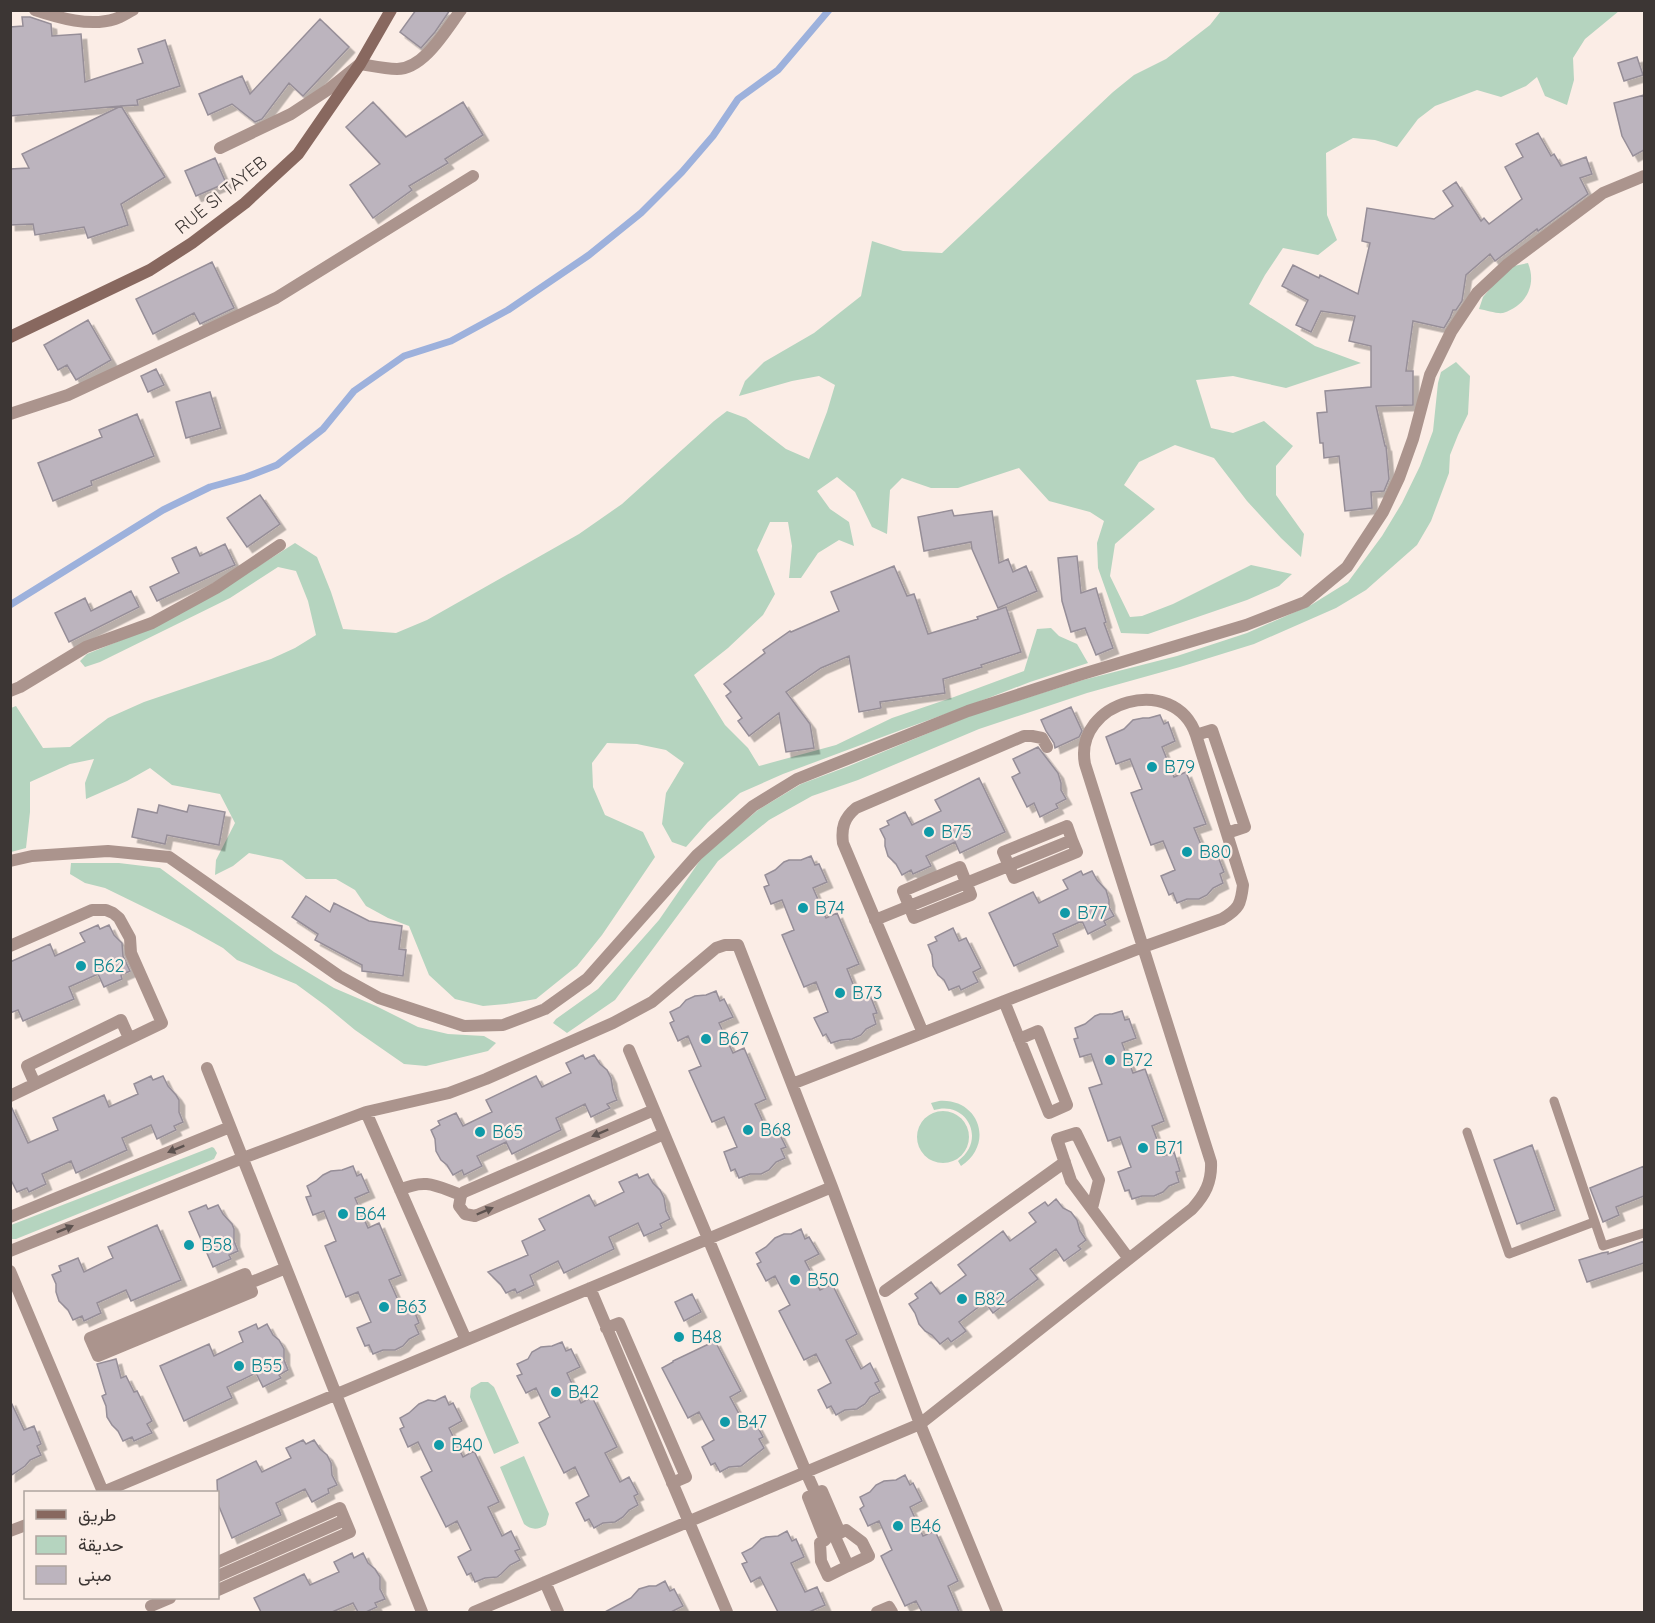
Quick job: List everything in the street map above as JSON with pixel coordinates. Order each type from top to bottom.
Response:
[{"type":"main road","name":"RUE SI TAYEB","points":[[10,337],[150,270],[192,243],[245,203],[298,154],[360,64],[391,10]]},
{"type":"street","points":[[34,10],[58,18],[86,22],[114,19],[133,10]]},
{"type":"street","points":[[219,148],[291,114],[329,89],[360,64],[399,69],[414,65],[431,50],[460,10]]},
{"type":"street","points":[[10,414],[69,395],[276,298],[473,176]]},
{"type":"street","points":[[10,861],[33,856],[108,850],[169,857],[339,976],[380,998],[464,1026],[503,1025],[545,1009],[587,979],[697,855],[753,806],[798,779],[968,711],[1246,625],[1305,602],[1347,567],[1383,512],[1399,478],[1413,439],[1430,375],[1451,332],[1477,293],[1508,264],[1603,193],[1644,176]]},
{"type":"street","points":[[10,691],[86,647],[152,623],[216,588],[280,545]]},
{"type":"street","points":[[474,1612],[920,1425],[1192,1209],[1200,1200],[1208,1189],[1212,1174],[1211,1162],[1143,947],[1085,764],[1083,753],[1084,742],[1096,721],[1107,712],[1127,703],[1149,699],[1161,701],[1175,707],[1186,716],[1194,727],[1243,885],[1241,902],[1233,913],[1222,919],[1143,947],[792,1084]]},
{"type":"street","points":[[1196,735],[1212,730],[1245,827],[1227,833]]},
{"type":"street","points":[[923,1033],[843,843],[844,820],[856,808],[1024,736],[1032,735],[1042,738],[1047,747]]},
{"type":"street","points":[[1067,826],[1077,852],[1014,878],[1008,866],[1003,852],[1067,826]]},
{"type":"street","points":[[966,882],[1008,866]]},
{"type":"street","points":[[960,867],[966,882],[971,895],[914,918],[903,891],[960,867]]},
{"type":"street","points":[[875,920],[909,906]]},
{"type":"street","points":[[10,946],[92,910],[106,910],[113,913],[130,938],[131,953],[162,1023],[10,1096]]},
{"type":"street","points":[[10,1251],[243,1158],[366,1112],[468,1086],[613,1023],[652,1002],[716,948],[724,945],[738,945],[832,1187],[920,1425],[997,1612]]},
{"type":"street","points":[[1004,1001],[1019,1039],[1049,1113],[1068,1105],[1038,1031],[1019,1039]]},
{"type":"street","points":[[35,1084],[27,1066],[121,1020],[129,1038]]},
{"type":"street","points":[[629,1050],[806,1472],[848,1566]]},
{"type":"street","points":[[207,1068],[422,1612]]},
{"type":"street","points":[[654,1110],[464,1192],[461,1195],[459,1206],[465,1214],[475,1216],[664,1134]]},
{"type":"street","points":[[366,1112],[466,1340]]},
{"type":"street","points":[[10,1217],[230,1127]]},
{"type":"street","points":[[1092,1208],[1099,1180],[1076,1133],[1057,1139],[1071,1181],[1129,1259]]},
{"type":"street","points":[[885,1291],[1065,1162]]},
{"type":"street","points":[[400,1190],[413,1184],[428,1183],[461,1195]]},
{"type":"street","points":[[105,1491],[832,1187]]},
{"type":"street","points":[[249,1283],[286,1268]]},
{"type":"street","points":[[10,1271],[103,1491]]},
{"type":"street","points":[[245,1274],[249,1283],[252,1292],[98,1356],[90,1338],[245,1274]]},
{"type":"street","points":[[590,1288],[727,1612]]},
{"type":"street","points":[[822,1491],[840,1533],[846,1530],[862,1542],[868,1556],[848,1566],[828,1576],[821,1562],[820,1543],[825,1540],[808,1497],[822,1491]]},
{"type":"street","points":[[219,1562],[340,1508],[350,1532],[219,1590]]},
{"type":"street","points":[[219,1576],[345,1520]]},
{"type":"street","points":[[10,1532],[24,1526]]},
{"type":"street","points":[[545,1582],[558,1612]]},
{"type":"street","points":[[150,1605],[167,1599]]},
{"type":"street","points":[[877,1612],[889,1607],[892,1612]]},
{"type":"lane","points":[[1554,1101],[1603,1246],[1644,1233]]},
{"type":"lane","points":[[1467,1132],[1509,1254],[1594,1222]]},
{"type":"green space","points":[[1221,11],[1619,11],[1585,39],[1573,58],[1574,80],[1567,105],[1545,96],[1537,77],[1526,86],[1501,97],[1477,90],[1435,106],[1418,119],[1397,147],[1375,140],[1353,138],[1326,153],[1327,215],[1337,240],[1318,255],[1283,248],[1249,304],[1315,346],[1361,363],[1286,388],[1233,376],[1196,380],[1211,428],[1233,433],[1264,421],[1293,446],[1276,466],[1276,495],[1304,534],[1301,557],[1247,501],[1214,458],[1175,445],[1139,462],[1124,485],[1155,509],[1115,544],[1110,576],[1130,617],[1142,616],[1173,604],[1251,565],[1292,574],[1279,586],[1247,600],[1148,634],[1121,633],[1098,568],[1097,543],[1104,521],[1090,512],[1049,501],[1019,468],[958,488],[931,488],[902,478],[890,490],[887,534],[872,527],[855,492],[837,477],[817,491],[830,509],[849,522],[854,546],[839,540],[818,553],[801,578],[789,578],[792,546],[788,522],[770,522],[757,550],[775,594],[763,615],[728,648],[694,675],[725,725],[748,748],[759,766],[836,745],[892,718],[1024,671],[1037,629],[1051,628],[1059,636],[1077,644],[1088,663],[1030,682],[783,774],[740,793],[708,822],[686,847],[672,842],[662,824],[666,793],[684,763],[666,750],[637,744],[607,743],[592,763],[593,787],[605,815],[643,832],[655,857],[602,935],[577,966],[536,999],[483,1006],[455,999],[429,975],[409,926],[366,906],[355,890],[336,879],[306,879],[282,860],[249,853],[233,866],[215,875],[216,860],[235,823],[220,794],[172,785],[150,768],[86,799],[85,783],[94,759],[70,764],[30,782],[30,812],[26,848],[11,852],[11,708],[16,706],[43,748],[70,747],[108,718],[144,702],[271,659],[295,648],[316,635],[308,601],[296,571],[278,567],[230,598],[100,662],[85,667],[80,661],[87,654],[161,624],[221,590],[295,543],[317,557],[343,629],[396,633],[427,620],[579,534],[622,504],[727,411],[746,418],[786,449],[809,459],[835,385],[819,376],[739,396],[745,381],[764,362],[814,333],[861,296],[872,241],[903,251],[942,253],[1113,92],[1134,75],[1166,59],[1210,25]]},
{"type":"green space","points":[[1528,263],[1530,287],[1528,294],[1518,305],[1503,313],[1479,309],[1483,297],[1494,284],[1514,266]]},
{"type":"green space","points":[[1456,362],[1470,376],[1468,414],[1450,455],[1449,473],[1431,521],[1417,545],[1366,590],[1336,608],[1254,644],[1087,693],[979,729],[858,780],[812,796],[769,820],[718,861],[615,1000],[567,1033],[553,1023],[598,989],[659,920],[703,856],[758,810],[801,784],[972,715],[1083,680],[1177,656],[1247,633],[1311,605],[1348,582],[1382,536],[1402,503],[1420,466],[1433,431],[1441,372]]},
{"type":"green space","points":[[71,863],[119,863],[160,868],[274,952],[334,988],[418,1027],[448,1034],[484,1036],[496,1043],[488,1051],[426,1066],[404,1064],[355,1030],[296,984],[237,960],[223,948],[189,929],[105,888],[85,883],[70,874]]},
{"type":"green space","points":[[953,1102],[964,1107],[973,1114],[978,1124],[980,1135],[978,1146],[961,1166],[958,1161],[967,1152],[971,1143],[972,1133],[969,1124],[964,1116],[956,1111],[946,1108],[934,1110],[931,1103]]},
{"type":"green space","points":[[938,1111],[948,1111],[962,1118],[969,1137],[962,1156],[948,1163],[938,1163],[928,1159],[921,1152],[917,1142],[917,1132],[921,1122],[928,1115]]},
{"type":"green space","points":[[212,1147],[217,1153],[214,1159],[16,1239],[11,1239],[11,1225]]},
{"type":"green space","points":[[481,1382],[488,1382],[494,1387],[519,1443],[494,1454],[470,1397],[471,1388]]},
{"type":"green space","points":[[524,1456],[549,1514],[546,1525],[537,1528],[524,1524],[500,1467]]},
{"type":"building","points":[[416,10],[450,10],[421,48],[400,32]]},
{"type":"building","points":[[22,17],[30,17],[51,24],[52,36],[81,34],[85,82],[143,63],[138,49],[165,40],[180,86],[137,100],[138,105],[10,116],[10,27],[23,26]]},
{"type":"building","points":[[320,19],[349,47],[303,96],[289,83],[262,119],[255,122],[232,104],[208,115],[199,94],[242,76],[250,94]]},
{"type":"building","points":[[1637,57],[1643,75],[1624,81],[1618,63]]},
{"type":"building","points":[[1644,95],[1644,150],[1633,156],[1622,136],[1614,103]]},
{"type":"building","points":[[373,102],[406,137],[463,102],[483,135],[445,159],[448,163],[409,186],[412,190],[373,218],[350,185],[380,164],[346,127]]},
{"type":"building","points":[[121,106],[165,177],[121,204],[128,225],[88,238],[84,227],[35,235],[33,224],[10,225],[10,169],[29,168],[22,154]]},
{"type":"building","points":[[1538,133],[1551,156],[1554,154],[1561,166],[1586,157],[1592,174],[1580,178],[1588,194],[1495,261],[1490,254],[1466,275],[1462,301],[1456,310],[1453,310],[1444,328],[1413,321],[1406,371],[1413,371],[1413,405],[1376,406],[1386,446],[1389,479],[1384,491],[1371,492],[1372,508],[1345,511],[1339,456],[1324,458],[1317,413],[1327,412],[1325,391],[1371,387],[1371,346],[1349,341],[1355,316],[1321,311],[1311,332],[1296,325],[1308,300],[1282,286],[1293,265],[1319,278],[1320,275],[1358,294],[1370,243],[1362,241],[1367,208],[1434,219],[1453,206],[1443,191],[1456,182],[1481,221],[1484,218],[1489,224],[1522,199],[1505,167],[1523,157],[1516,144]]},
{"type":"building","points":[[215,158],[226,183],[196,196],[185,171]]},
{"type":"building","points":[[212,262],[234,308],[200,324],[194,313],[153,334],[136,299]]},
{"type":"building","points":[[88,320],[111,360],[76,380],[67,365],[58,370],[44,345]]},
{"type":"building","points":[[156,369],[164,385],[148,392],[141,376]]},
{"type":"building","points":[[210,392],[221,428],[186,438],[176,402]]},
{"type":"building","points":[[137,414],[154,456],[91,481],[92,485],[53,501],[38,463],[102,437],[99,430]]},
{"type":"building","points":[[260,495],[280,524],[247,547],[227,518]]},
{"type":"building","points":[[952,510],[954,516],[992,511],[999,563],[1008,559],[1013,572],[1026,566],[1037,591],[998,608],[971,542],[924,551],[918,517]]},
{"type":"building","points":[[225,544],[235,565],[157,601],[150,587],[179,573],[172,558],[196,547],[200,556]]},
{"type":"building","points":[[1077,556],[1081,593],[1096,588],[1106,622],[1104,623],[1113,648],[1096,655],[1085,628],[1071,632],[1062,601],[1058,558]]},
{"type":"building","points":[[894,566],[907,596],[914,594],[928,634],[978,619],[977,617],[1006,607],[1021,652],[943,679],[945,693],[880,702],[881,708],[859,712],[849,656],[821,668],[786,692],[810,724],[814,748],[786,752],[779,713],[749,736],[738,721],[742,718],[726,696],[731,692],[724,684],[765,653],[763,650],[790,631],[839,611],[831,592]]},
{"type":"building","points":[[131,591],[139,607],[69,642],[55,613],[85,598],[91,611]]},
{"type":"building","points":[[1071,707],[1082,731],[1079,737],[1055,748],[1041,720]]},
{"type":"building","points":[[1160,715],[1164,724],[1168,722],[1175,741],[1162,747],[1174,777],[1186,772],[1206,824],[1194,828],[1207,859],[1217,854],[1224,872],[1220,874],[1223,883],[1213,888],[1207,895],[1199,899],[1187,899],[1177,903],[1173,893],[1169,895],[1161,876],[1175,870],[1163,841],[1151,845],[1131,793],[1142,789],[1130,759],[1116,764],[1106,737],[1124,729],[1133,720]]},
{"type":"building","points":[[1038,747],[1058,773],[1061,790],[1066,799],[1056,804],[1058,808],[1040,817],[1034,803],[1027,807],[1012,777],[1020,773],[1013,759]]},
{"type":"building","name":"B75","points":[[979,778],[1005,832],[960,853],[955,842],[926,856],[931,866],[913,874],[911,870],[902,875],[888,856],[885,839],[880,829],[889,825],[887,821],[905,812],[912,825],[941,811],[935,800]]},
{"type":"building","points":[[159,805],[187,812],[189,805],[225,812],[219,845],[167,835],[165,844],[132,837],[138,809],[157,813]]},
{"type":"building","points":[[811,856],[815,865],[819,864],[827,882],[813,888],[826,918],[837,913],[859,964],[847,969],[859,999],[870,995],[877,1013],[873,1014],[876,1024],[866,1029],[861,1035],[831,1043],[826,1034],[823,1036],[814,1018],[828,1012],[816,982],[804,987],[782,935],[794,930],[782,900],[771,904],[764,887],[769,885],[765,875],[784,862]]},
{"type":"building","name":"B77","points":[[1081,871],[1083,875],[1092,871],[1106,890],[1109,907],[1114,916],[1104,921],[1106,925],[1088,934],[1082,921],[1053,934],[1058,946],[1014,966],[989,913],[1033,892],[1039,903],[1068,889],[1063,880]]},
{"type":"building","points":[[306,896],[330,912],[334,903],[369,921],[402,926],[399,949],[406,950],[403,976],[362,971],[362,965],[315,940],[318,934],[292,917]]},
{"type":"building","name":"B62","points":[[98,925],[100,929],[109,925],[114,935],[122,943],[123,956],[130,971],[121,975],[122,979],[104,987],[98,974],[69,987],[74,999],[23,1021],[18,1010],[10,1013],[10,962],[50,944],[55,956],[85,942],[80,933]]},
{"type":"building","points":[[953,928],[959,941],[966,938],[981,968],[973,972],[978,982],[961,990],[959,986],[949,990],[944,980],[938,975],[933,966],[928,945],[937,941],[935,937]]},
{"type":"building","points":[[716,991],[720,1001],[724,999],[733,1017],[719,1023],[733,1053],[744,1048],[766,1099],[755,1104],[768,1133],[777,1129],[786,1147],[781,1149],[785,1158],[761,1174],[750,1174],[739,1178],[735,1169],[731,1171],[724,1152],[737,1147],[724,1117],[712,1122],[689,1071],[701,1066],[688,1036],[678,1041],[670,1023],[674,1021],[670,1012],[680,1007],[686,1000]]},
{"type":"building","points":[[1122,1011],[1125,1020],[1129,1019],[1136,1038],[1122,1043],[1133,1073],[1145,1069],[1164,1121],[1152,1126],[1163,1156],[1174,1152],[1180,1171],[1176,1172],[1179,1182],[1169,1186],[1163,1192],[1154,1196],[1132,1199],[1129,1190],[1125,1191],[1118,1172],[1131,1167],[1120,1137],[1108,1141],[1089,1088],[1102,1084],[1091,1054],[1080,1057],[1074,1039],[1078,1038],[1075,1028],[1095,1016]]},
{"type":"building","points":[[583,1055],[585,1059],[594,1055],[607,1070],[617,1100],[607,1104],[610,1108],[591,1117],[585,1104],[556,1118],[561,1130],[512,1154],[506,1142],[477,1156],[482,1166],[464,1175],[462,1170],[453,1175],[436,1151],[435,1139],[431,1130],[440,1125],[438,1121],[456,1113],[463,1126],[492,1112],[486,1100],[536,1076],[542,1087],[571,1073],[566,1063]]},
{"type":"building","points":[[151,1076],[153,1080],[163,1076],[179,1100],[179,1112],[183,1122],[174,1126],[176,1130],[157,1139],[151,1125],[122,1138],[127,1150],[76,1173],[71,1161],[42,1174],[46,1184],[29,1192],[27,1188],[17,1192],[10,1178],[10,1104],[28,1143],[58,1130],[53,1118],[104,1095],[109,1107],[138,1094],[134,1084]]},
{"type":"building","points":[[1532,1145],[1555,1210],[1517,1224],[1494,1160]]},
{"type":"building","points":[[353,1166],[357,1176],[361,1174],[369,1192],[355,1198],[368,1228],[379,1223],[401,1275],[389,1280],[402,1309],[412,1305],[419,1323],[415,1325],[419,1334],[409,1339],[403,1346],[395,1350],[383,1350],[373,1354],[369,1345],[365,1346],[357,1328],[371,1322],[358,1292],[346,1297],[325,1246],[336,1241],[324,1211],[313,1215],[306,1197],[311,1196],[307,1186],[323,1175]]},
{"type":"building","points":[[1644,1166],[1644,1196],[1616,1207],[1619,1215],[1603,1222],[1590,1188]]},
{"type":"building","points":[[637,1174],[639,1178],[648,1174],[664,1198],[670,1219],[660,1224],[662,1228],[644,1236],[638,1223],[609,1237],[614,1249],[564,1273],[558,1261],[530,1275],[534,1285],[517,1293],[515,1289],[506,1293],[488,1272],[528,1255],[522,1241],[545,1230],[539,1219],[589,1195],[595,1206],[624,1192],[619,1182]]},
{"type":"building","points":[[1056,1199],[1077,1220],[1086,1240],[1078,1246],[1081,1249],[1064,1261],[1056,1249],[1030,1269],[1038,1279],[993,1313],[985,1302],[959,1322],[966,1331],[951,1342],[948,1338],[940,1344],[925,1331],[909,1304],[918,1298],[915,1294],[931,1282],[940,1294],[966,1275],[958,1265],[1003,1231],[1010,1241],[1036,1222],[1029,1213],[1045,1202],[1048,1206]]},
{"type":"building","points":[[206,1205],[208,1209],[218,1205],[232,1224],[238,1251],[229,1255],[231,1259],[213,1267],[189,1212]]},
{"type":"building","points":[[157,1225],[181,1280],[131,1301],[126,1290],[97,1303],[101,1313],[84,1321],[82,1316],[73,1320],[68,1310],[59,1301],[56,1292],[56,1284],[52,1275],[61,1271],[59,1266],[78,1258],[84,1272],[113,1258],[108,1247]]},
{"type":"building","points":[[801,1229],[805,1239],[809,1237],[819,1254],[805,1261],[820,1290],[832,1284],[857,1334],[846,1340],[861,1369],[870,1363],[879,1381],[875,1383],[880,1392],[870,1397],[865,1404],[857,1409],[845,1410],[836,1415],[831,1406],[827,1408],[818,1390],[831,1383],[816,1354],[804,1360],[779,1311],[790,1305],[775,1276],[766,1281],[757,1264],[761,1262],[756,1253],[775,1238]]},
{"type":"building","points":[[1644,1241],[1644,1263],[1587,1282],[1579,1260],[1602,1253],[1608,1252],[1608,1254]]},
{"type":"building","points":[[692,1294],[701,1312],[684,1321],[675,1302]]},
{"type":"building","name":"B55","points":[[256,1324],[258,1329],[267,1324],[279,1340],[284,1349],[284,1360],[288,1370],[279,1375],[281,1378],[263,1387],[256,1373],[227,1387],[232,1398],[184,1421],[160,1366],[209,1344],[214,1356],[243,1342],[239,1332]]},
{"type":"building","name":"B47","points":[[715,1341],[741,1391],[730,1397],[745,1425],[754,1420],[763,1437],[759,1439],[764,1448],[741,1466],[729,1467],[720,1472],[715,1463],[711,1465],[702,1447],[714,1440],[699,1412],[688,1418],[662,1368]]},
{"type":"building","points":[[562,1342],[566,1351],[571,1349],[580,1367],[567,1373],[581,1403],[592,1397],[617,1447],[605,1453],[620,1482],[629,1477],[638,1494],[634,1496],[638,1505],[623,1517],[615,1522],[603,1523],[594,1528],[589,1519],[585,1521],[576,1503],[589,1496],[575,1467],[564,1473],[539,1423],[550,1417],[536,1388],[526,1393],[517,1376],[522,1374],[517,1364],[528,1359],[532,1352],[541,1347]]},
{"type":"building","points":[[116,1359],[121,1378],[126,1376],[134,1392],[137,1391],[152,1421],[147,1424],[152,1433],[134,1441],[132,1437],[123,1441],[107,1417],[102,1396],[106,1394],[97,1364]]},
{"type":"building","points":[[445,1396],[449,1405],[453,1403],[462,1421],[449,1428],[463,1457],[474,1451],[499,1502],[488,1507],[502,1536],[511,1531],[520,1549],[515,1551],[520,1560],[510,1565],[497,1577],[475,1582],[471,1573],[467,1575],[458,1557],[471,1550],[457,1521],[446,1527],[421,1477],[432,1471],[418,1442],[408,1447],[400,1429],[404,1427],[400,1418],[419,1404],[428,1400],[435,1401]]},
{"type":"building","points":[[10,1400],[24,1430],[34,1426],[41,1444],[37,1446],[41,1455],[30,1460],[10,1476]]},
{"type":"building","points":[[303,1440],[306,1444],[314,1440],[327,1455],[337,1485],[328,1489],[329,1493],[312,1502],[305,1489],[276,1503],[281,1515],[232,1538],[219,1506],[217,1480],[256,1461],[262,1472],[291,1458],[286,1448]]},
{"type":"building","name":"B46","points":[[905,1475],[910,1485],[913,1483],[922,1501],[910,1507],[923,1536],[935,1531],[958,1581],[948,1586],[959,1612],[922,1612],[916,1601],[905,1606],[881,1556],[892,1550],[879,1521],[868,1526],[860,1509],[864,1506],[860,1497],[884,1481],[896,1480]]},
{"type":"building","points":[[787,1531],[792,1541],[796,1539],[804,1557],[791,1563],[805,1592],[817,1587],[825,1605],[809,1612],[778,1612],[760,1577],[751,1582],[742,1564],[747,1562],[742,1553],[752,1548],[761,1539],[778,1536]]},
{"type":"building","points":[[352,1553],[354,1558],[363,1553],[380,1577],[380,1589],[385,1599],[375,1603],[377,1607],[366,1612],[358,1612],[353,1603],[332,1612],[261,1612],[254,1598],[304,1574],[310,1585],[339,1572],[334,1562]]},
{"type":"building","points":[[665,1581],[670,1591],[674,1589],[683,1606],[671,1612],[605,1612],[631,1598],[639,1589],[656,1586]]},
{"type":"waterway","points":[[10,605],[163,510],[210,487],[277,465],[323,429],[354,391],[404,356],[451,341],[508,310],[589,255],[641,213],[682,172],[713,136],[738,99],[778,70],[829,10]]},
{"type":"place","name":"B79","points":[[1152,767]]},
{"type":"place","name":"B75","points":[[929,832]]},
{"type":"place","name":"B80","points":[[1187,852]]},
{"type":"place","name":"B74","points":[[803,908]]},
{"type":"place","name":"B77","points":[[1065,913]]},
{"type":"place","name":"B62","points":[[81,966]]},
{"type":"place","name":"B73","points":[[840,993]]},
{"type":"place","name":"B67","points":[[706,1039]]},
{"type":"place","name":"B72","points":[[1110,1060]]},
{"type":"place","name":"B68","points":[[748,1130]]},
{"type":"place","name":"B65","points":[[480,1132]]},
{"type":"place","name":"B71","points":[[1143,1148]]},
{"type":"place","name":"B64","points":[[343,1214]]},
{"type":"place","name":"B58","points":[[189,1245]]},
{"type":"place","name":"B50","points":[[795,1280]]},
{"type":"place","name":"B82","points":[[962,1299]]},
{"type":"place","name":"B63","points":[[384,1307]]},
{"type":"place","name":"B48","points":[[679,1337]]},
{"type":"place","name":"B55","points":[[239,1366]]},
{"type":"place","name":"B42","points":[[556,1392]]},
{"type":"place","name":"B47","points":[[725,1422]]},
{"type":"place","name":"B40","points":[[439,1445]]},
{"type":"place","name":"B46","points":[[898,1526]]}]
